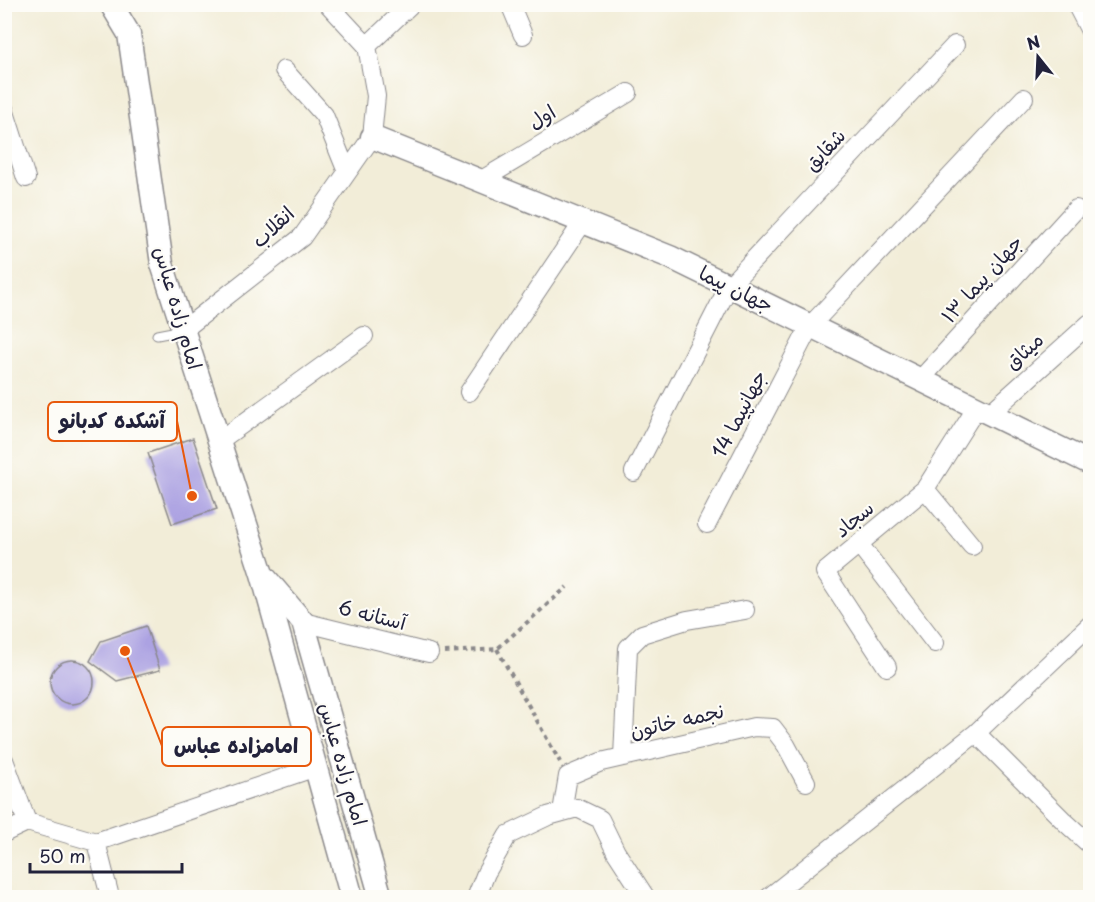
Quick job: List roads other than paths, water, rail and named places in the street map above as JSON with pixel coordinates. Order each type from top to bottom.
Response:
[{"type":"street","name":"امام زاده عباس","points":[[111,4],[129,34],[162,264],[262,574],[352,897]]},
{"type":"street","points":[[328,4],[367,46],[376,96],[372,137]]},
{"type":"street","points":[[367,46],[411,4]]},
{"type":"street","points":[[510,4],[523,35]]},
{"type":"street","points":[[1076,4],[1090,31]]},
{"type":"street","name":"شقایق","points":[[634,472],[729,286],[955,45]]},
{"type":"street","points":[[284,70],[324,115],[347,172]]},
{"type":"street","name":"اول","points":[[480,181],[628,93]]},
{"type":"street","name":"جهانپیما 14","points":[[707,524],[810,326],[1024,98]]},
{"type":"street","points":[[4,109],[26,178]]},
{"type":"street","name":"انقلاب","points":[[183,330],[302,237],[372,137]]},
{"type":"street","name":"جهان پیما","points":[[372,137],[670,257],[1090,463]]},
{"type":"street","name":"جهان پیما ۱۳","points":[[921,380],[1076,209]]},
{"type":"street","points":[[469,392],[584,222]]},
{"type":"street","name":"ميثاق","points":[[983,411],[1090,323]]},
{"type":"street","points":[[219,441],[364,336]]},
{"type":"street","name":"سجاد","points":[[886,667],[825,572],[925,489],[983,411]]},
{"type":"street","points":[[925,489],[972,546]]},
{"type":"street","points":[[859,544],[934,643]]},
{"type":"street","name":"امام زاده عباس","points":[[262,574],[303,622],[381,897]]},
{"type":"street","points":[[622,757],[628,648],[642,634],[687,620],[745,610]]},
{"type":"street","name":"آستانه 6","points":[[303,622],[429,652]]},
{"type":"street","points":[[768,897],[976,733],[1090,626]]},
{"type":"street","name":"نجمه خاتون","points":[[562,812],[568,776],[601,762],[754,727],[773,728],[786,745],[806,782]]},
{"type":"street","points":[[976,733],[1064,821],[1087,842],[1090,841]]},
{"type":"street","points":[[4,760],[27,822]]},
{"type":"street","points":[[4,833],[27,822],[96,842],[316,767]]},
{"type":"street","points":[[476,897],[486,873],[508,835],[548,816],[577,808],[600,819],[616,852],[646,897]]},
{"type":"street","points":[[96,842],[109,893],[105,897]]},
{"type":"lane","points":[[157,334],[183,330]]},
{"type":"place","name":"آشکده کدبانو","points":[[192,496]]},
{"type":"place","name":"امامزاده عباس","points":[[125,651]]}]
